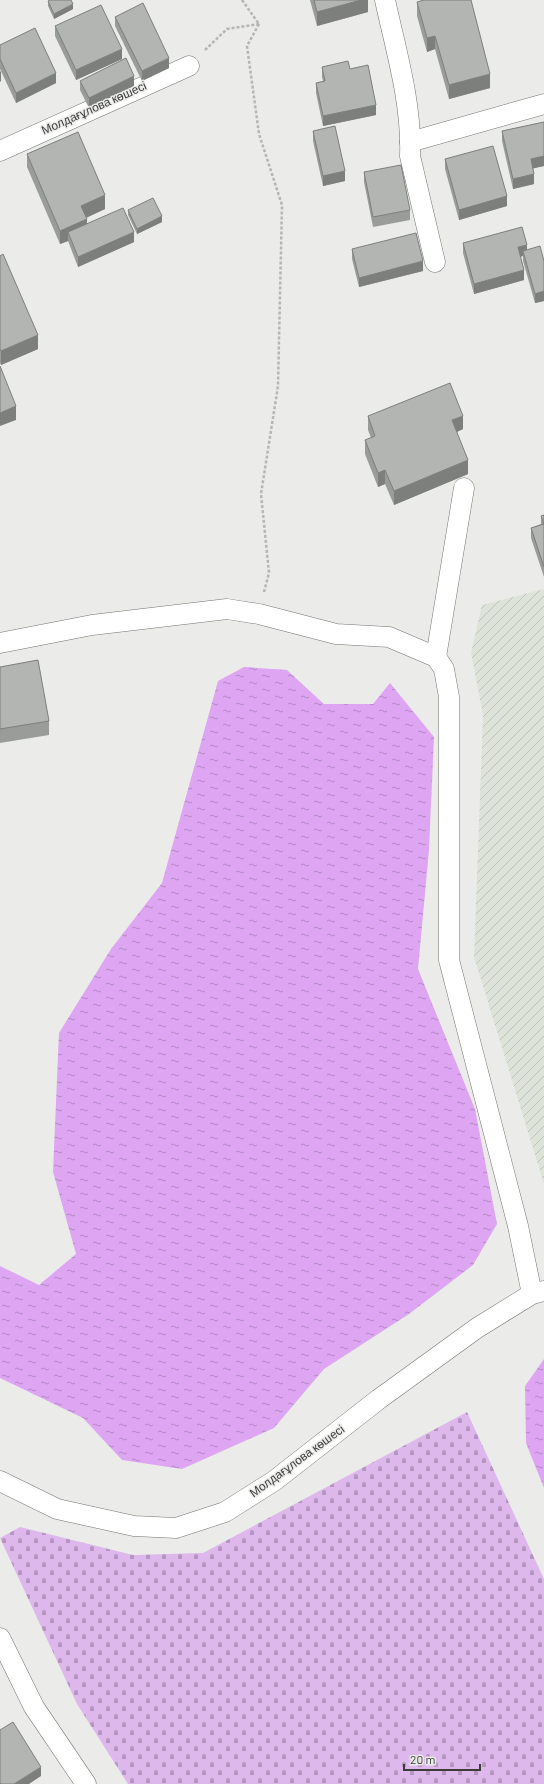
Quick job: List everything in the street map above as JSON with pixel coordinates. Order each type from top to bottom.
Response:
[{"type":"street","points":[[385,0],[407,102],[410,156],[435,262]]},
{"type":"street","name":"Молдағұлова көшесі","points":[[0,151],[189,66]]},
{"type":"street","points":[[410,142],[544,104]]},
{"type":"street","points":[[436,657],[464,488]]},
{"type":"street","points":[[0,643],[92,625],[227,609],[259,614],[336,634],[389,637],[436,657],[444,669],[449,697],[449,960],[518,1226],[538,1292]]},
{"type":"street","name":"Молдағұлова көшесі","points":[[0,1481],[57,1508],[134,1526],[176,1528],[225,1512],[274,1481],[379,1399],[471,1332],[538,1292]]},
{"type":"street","points":[[0,1498],[3,1495],[22,1492]]},
{"type":"street","points":[[0,1638],[34,1707],[86,1784]]},
{"type":"path","points":[[242,0],[259,24]]},
{"type":"path","points":[[189,66],[227,29],[259,24]]},
{"type":"path","points":[[259,24],[247,46],[259,134],[282,205],[278,386],[261,494],[268,573],[259,614]]},
{"type":"shaded area","points":[[544,589],[544,1184],[474,957],[483,715],[471,653],[482,605]]},
{"type":"green space","points":[[467,1412],[544,1579],[544,1784],[128,1784],[77,1704],[0,1538],[20,1527],[133,1555],[203,1553]]},
{"type":"water","points":[[244,667],[287,670],[324,704],[373,704],[390,683],[434,737],[429,850],[418,969],[475,1109],[497,1224],[473,1265],[409,1314],[324,1369],[274,1428],[182,1469],[122,1460],[83,1418],[0,1378],[0,1266],[39,1285],[76,1254],[53,1172],[59,1033],[111,949],[162,883],[218,681]]},
{"type":"water","points":[[544,1359],[544,1488],[526,1443],[525,1386]]},
{"type":"building","points":[[71,0],[73,4],[54,14],[48,1]]},
{"type":"building","points":[[314,0],[361,0],[317,12]]},
{"type":"building","points":[[424,0],[471,0],[490,74],[449,85],[435,36],[427,38],[417,2]]},
{"type":"building","points":[[143,3],[169,58],[142,71],[115,17]]},
{"type":"building","points":[[101,5],[122,49],[76,70],[55,26]]},
{"type":"building","points":[[35,28],[56,73],[16,93],[0,59],[0,45]]},
{"type":"building","points":[[126,58],[134,76],[89,98],[80,81]]},
{"type":"building","points":[[348,61],[350,69],[368,65],[376,105],[323,116],[316,83],[325,81],[322,67]]},
{"type":"building","points":[[544,122],[544,156],[531,159],[534,174],[513,179],[502,131]]},
{"type":"building","points":[[335,126],[345,171],[323,176],[313,131]]},
{"type":"building","points":[[78,132],[105,195],[81,206],[87,219],[60,231],[27,154]]},
{"type":"building","points":[[493,146],[507,196],[459,210],[445,159]]},
{"type":"building","points":[[401,165],[410,210],[373,217],[364,172]]},
{"type":"building","points":[[153,198],[162,216],[137,229],[128,210]]},
{"type":"building","points":[[123,208],[134,232],[78,257],[68,232]]},
{"type":"building","points":[[522,227],[527,245],[518,247],[524,270],[474,284],[463,243]]},
{"type":"building","points":[[416,233],[423,261],[359,278],[352,249]]},
{"type":"building","points":[[540,246],[544,261],[544,291],[535,294],[523,251]]},
{"type":"building","points":[[3,254],[38,335],[1,351],[0,256]]},
{"type":"building","points":[[0,366],[16,406],[0,413]]},
{"type":"building","points":[[450,383],[463,416],[452,420],[468,460],[394,491],[385,470],[378,473],[365,440],[375,436],[368,416]]},
{"type":"building","points":[[544,515],[544,524],[541,516]]},
{"type":"building","points":[[544,524],[544,567],[531,528]]},
{"type":"building","points":[[38,660],[49,721],[0,729],[0,667]]},
{"type":"building","points":[[13,1722],[41,1767],[14,1784],[1,1784],[0,1730]]}]
